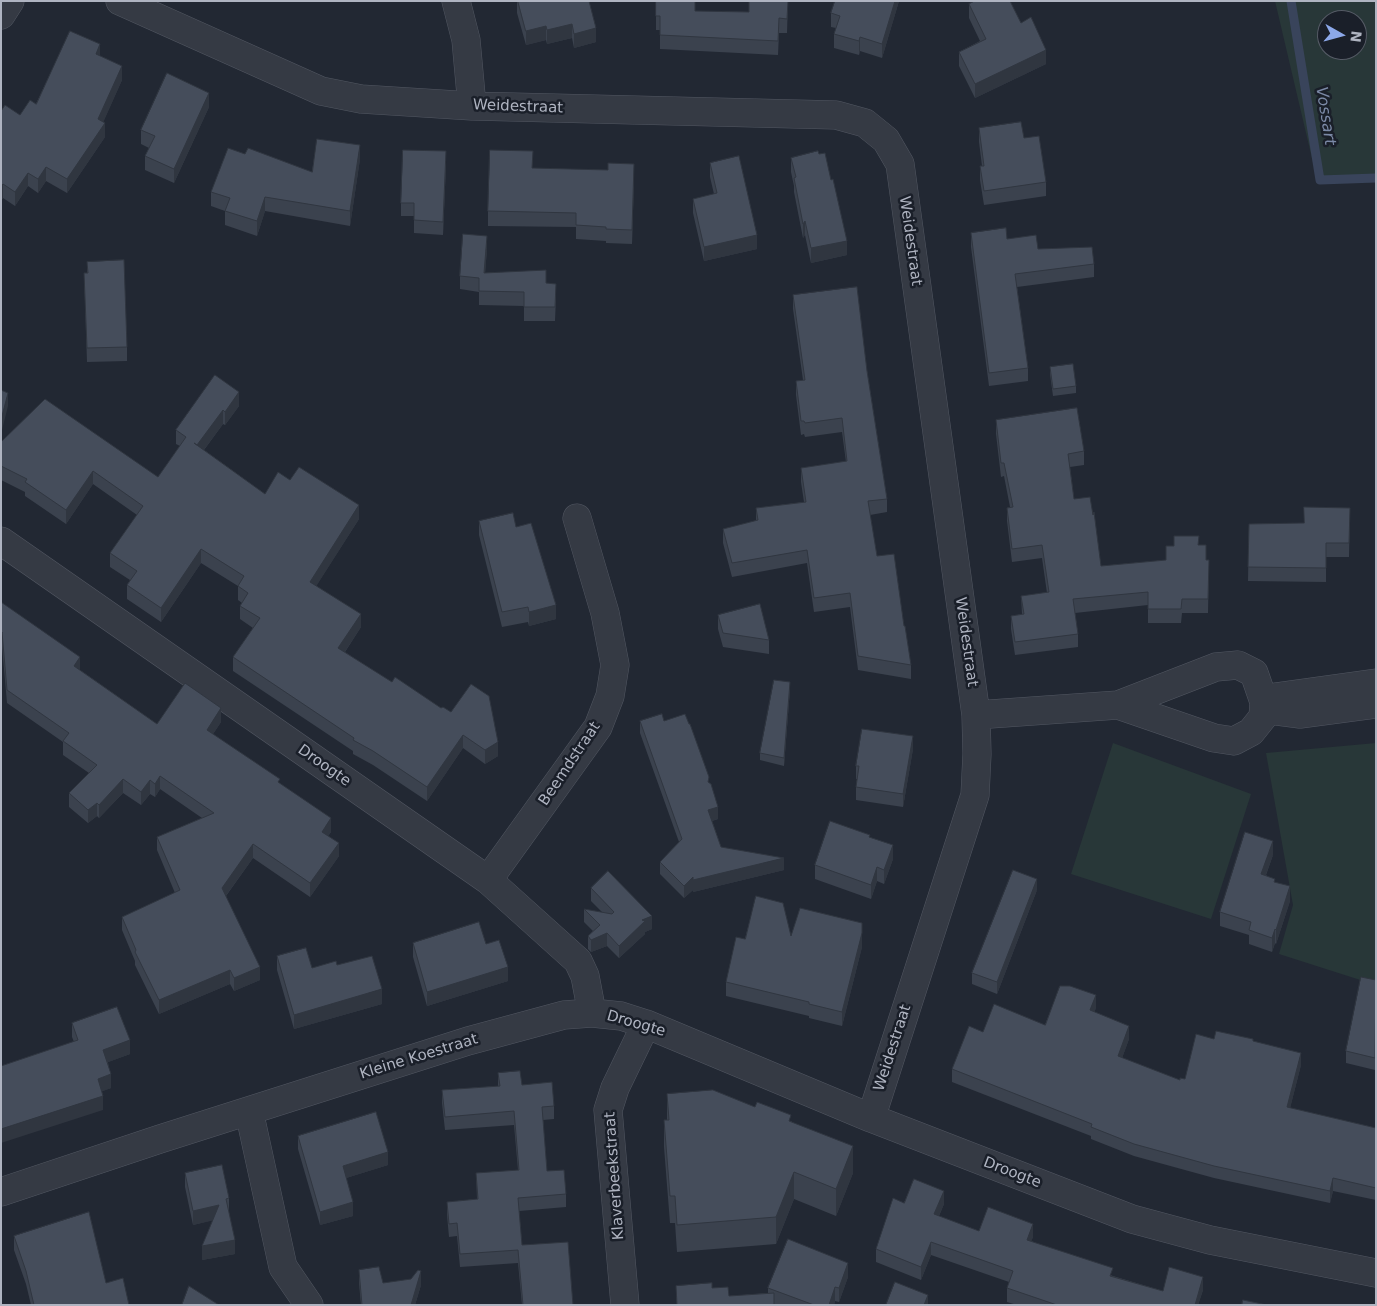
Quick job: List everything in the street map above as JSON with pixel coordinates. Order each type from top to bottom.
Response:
[{"type":"street","points":[[1,15],[10,1]]},
{"type":"street","name":"Weidestraat","points":[[120,1],[320,91],[361,99],[472,106],[836,115],[865,123],[886,140],[900,164],[976,715],[977,754],[975,795],[871,1118]]},
{"type":"street","points":[[456,1],[466,40],[472,106]]},
{"type":"street","name":"Beemdstraat","points":[[488,880],[598,727],[610,696],[615,666],[605,613],[577,518]]},
{"type":"street","name":"Droogte","points":[[1,541],[488,880],[566,948],[578,961],[585,976],[592,1012],[621,1016],[646,1024],[871,1118],[1132,1219],[1210,1240],[1376,1273]]},
{"type":"street","points":[[976,715],[1118,705],[1216,667],[1238,665],[1254,673],[1264,702],[1263,717],[1251,732],[1234,741],[1214,738],[1118,705]]},
{"type":"street","points":[[1264,702],[1275,696],[1376,683]]},
{"type":"street","points":[[1264,702],[1277,711],[1300,714],[1376,704]]},
{"type":"street","name":"Kleine Koestraat","points":[[1,1192],[468,1041],[564,1015],[592,1012]]},
{"type":"street","name":"Klaverbeekstraat","points":[[624,1305],[608,1110],[615,1088],[646,1024]]},
{"type":"street","points":[[248,1111],[282,1267],[309,1305]]},
{"type":"shaded area","points":[[1275,1],[1376,1],[1376,182],[1318,184]]},
{"type":"shaded area","points":[[1113,743],[1251,794],[1211,919],[1071,874]]},
{"type":"shaded area","points":[[1376,743],[1376,985],[1279,954],[1293,905],[1266,753]]},
{"type":"building","points":[[518,1],[589,1],[596,28],[574,34],[572,24],[547,30],[546,26],[526,31]]},
{"type":"building","points":[[656,1],[695,1],[695,11],[749,12],[749,1],[788,1],[787,19],[779,18],[778,41],[660,35],[660,16],[656,16]]},
{"type":"building","points":[[835,1],[895,1],[882,44],[860,37],[859,41],[834,34],[840,16],[831,13]]},
{"type":"building","points":[[975,1],[1010,1],[1021,23],[1031,17],[1046,50],[975,84],[959,52],[986,39],[969,4]]},
{"type":"building","points":[[70,31],[100,44],[96,54],[122,66],[98,119],[105,123],[67,179],[46,167],[38,179],[28,173],[15,192],[3,184],[1,186],[1,111],[5,105],[20,115],[30,100],[36,104]]},
{"type":"building","points":[[167,73],[209,93],[174,169],[145,156],[155,136],[141,130]]},
{"type":"building","points":[[1021,122],[1024,138],[1039,136],[1046,182],[984,191],[980,166],[984,166],[979,128]]},
{"type":"building","points":[[317,139],[360,145],[350,211],[265,197],[257,221],[225,211],[230,198],[211,192],[228,148],[245,154],[248,148],[312,172]]},
{"type":"building","points":[[403,150],[446,151],[443,222],[414,220],[414,203],[401,203]]},
{"type":"building","points":[[490,150],[533,151],[532,168],[608,170],[608,163],[634,164],[632,230],[576,225],[576,213],[488,211]]},
{"type":"building","points":[[818,151],[819,154],[825,153],[847,241],[811,248],[805,221],[803,224],[794,178],[796,177],[791,158]]},
{"type":"building","points":[[739,156],[757,235],[704,247],[693,199],[717,193],[710,163]]},
{"type":"building","points":[[1006,228],[1007,239],[1036,235],[1038,249],[1092,247],[1094,264],[1015,274],[1028,368],[989,373],[971,233]]},
{"type":"building","points":[[463,234],[487,236],[484,273],[546,270],[546,283],[556,284],[555,307],[524,307],[524,292],[479,291],[479,278],[460,276]]},
{"type":"building","points":[[124,260],[127,347],[87,348],[84,273],[88,273],[87,262]]},
{"type":"building","points":[[857,287],[867,371],[887,499],[868,501],[877,556],[894,554],[911,665],[858,656],[850,593],[814,598],[807,550],[732,563],[723,529],[758,520],[756,508],[806,502],[801,468],[847,461],[842,418],[805,423],[801,421],[796,381],[805,380],[793,295]]},
{"type":"building","points":[[1073,364],[1076,386],[1053,389],[1050,367]]},
{"type":"building","points":[[215,375],[239,392],[197,445],[194,443],[265,494],[278,472],[290,480],[299,467],[359,505],[310,582],[361,614],[338,648],[392,682],[395,677],[441,708],[443,707],[451,712],[471,684],[489,696],[498,742],[485,750],[463,735],[427,787],[353,740],[354,738],[233,657],[260,618],[240,606],[248,593],[238,586],[244,576],[201,549],[161,608],[127,585],[137,571],[110,553],[143,506],[93,471],[66,510],[25,482],[27,479],[1,466],[1,442],[45,399],[158,477],[186,437],[176,430]]},
{"type":"building","points":[[1,390],[8,393],[1,420]]},
{"type":"building","points":[[1077,408],[1084,451],[1068,454],[1074,499],[1090,497],[1093,515],[1094,512],[1101,566],[1166,560],[1166,546],[1174,546],[1174,536],[1199,536],[1198,545],[1206,545],[1206,560],[1209,560],[1208,599],[1182,599],[1181,609],[1148,609],[1148,592],[1073,599],[1078,634],[1015,642],[1011,616],[1024,614],[1021,596],[1049,592],[1042,545],[1012,549],[1007,508],[1013,507],[1004,463],[1001,463],[996,420]]},
{"type":"building","points":[[1304,507],[1350,508],[1349,543],[1326,543],[1326,568],[1248,567],[1249,524],[1304,523]]},
{"type":"building","points":[[513,513],[516,527],[531,523],[556,605],[529,612],[528,607],[502,612],[479,521]]},
{"type":"building","points":[[1,602],[80,657],[74,666],[157,724],[185,683],[221,708],[207,730],[280,779],[278,782],[331,818],[322,832],[339,843],[310,883],[253,844],[222,888],[260,967],[234,978],[230,970],[159,1000],[135,952],[136,950],[122,917],[180,890],[157,837],[214,813],[160,776],[155,784],[150,780],[141,792],[123,779],[99,805],[97,803],[88,810],[69,793],[97,765],[63,741],[69,733],[7,690],[2,632],[1,634]]},
{"type":"building","points":[[760,604],[769,640],[723,633],[718,615]]},
{"type":"building","points":[[774,680],[790,682],[784,758],[760,753]]},
{"type":"building","points":[[662,714],[664,721],[685,714],[690,724],[718,807],[708,810],[721,847],[784,858],[693,880],[693,877],[684,886],[660,862],[682,839],[640,721]]},
{"type":"building","points":[[862,729],[913,736],[903,794],[856,787],[859,766],[856,766]]},
{"type":"building","points":[[830,821],[893,845],[884,870],[877,867],[871,885],[815,865]]},
{"type":"building","points":[[1245,832],[1273,841],[1261,874],[1275,879],[1274,882],[1290,886],[1272,938],[1249,930],[1251,922],[1220,912]]},
{"type":"building","points":[[1013,870],[1037,879],[997,982],[972,973]]},
{"type":"building","points":[[608,871],[652,916],[642,920],[645,921],[619,946],[607,933],[591,940],[588,936],[600,925],[584,909],[612,914],[614,912],[591,888]]},
{"type":"building","points":[[756,896],[783,903],[791,936],[800,908],[862,923],[862,933],[842,1012],[726,982],[736,937],[745,939]]},
{"type":"building","points":[[479,922],[486,944],[499,940],[508,967],[427,992],[413,943]]},
{"type":"building","points":[[306,948],[312,968],[336,961],[337,965],[372,956],[382,989],[294,1015],[277,956]]},
{"type":"building","points":[[1361,977],[1376,980],[1375,1058],[1346,1051]]},
{"type":"building","points":[[1060,986],[1070,986],[1096,995],[1090,1010],[1129,1026],[1118,1056],[1180,1080],[1180,1078],[1185,1079],[1196,1034],[1214,1039],[1216,1031],[1253,1039],[1253,1041],[1301,1053],[1287,1107],[1376,1128],[1376,1188],[1333,1178],[1330,1191],[1214,1166],[1134,1144],[1091,1127],[1092,1124],[952,1069],[969,1026],[983,1032],[994,1004],[1045,1025]]},
{"type":"building","points":[[117,1007],[130,1040],[103,1050],[111,1074],[98,1079],[103,1096],[1,1129],[1,1066],[78,1040],[72,1023]]},
{"type":"building","points":[[520,1071],[522,1085],[552,1082],[554,1106],[542,1107],[547,1171],[564,1170],[566,1194],[518,1198],[522,1245],[568,1242],[573,1305],[523,1305],[518,1250],[460,1254],[457,1223],[449,1224],[447,1202],[478,1199],[476,1173],[519,1170],[514,1111],[445,1117],[442,1090],[500,1086],[498,1073]]},
{"type":"building","points":[[713,1090],[755,1107],[757,1102],[791,1115],[789,1121],[853,1146],[836,1189],[794,1172],[776,1217],[677,1225],[675,1196],[670,1196],[664,1120],[669,1120],[667,1094]]},
{"type":"building","points":[[376,1112],[388,1152],[343,1166],[353,1202],[320,1212],[298,1136]]},
{"type":"building","points":[[222,1165],[229,1198],[226,1199],[235,1240],[202,1246],[219,1205],[193,1211],[185,1173]]},
{"type":"building","points":[[914,1179],[944,1191],[934,1214],[979,1231],[988,1207],[1033,1224],[1027,1240],[1113,1268],[1110,1276],[1163,1291],[1169,1267],[1203,1277],[1195,1305],[1057,1305],[1007,1288],[1013,1271],[931,1242],[921,1267],[876,1249],[893,1198],[904,1203]]},
{"type":"building","points":[[89,1212],[106,1283],[123,1278],[129,1305],[34,1305],[26,1271],[14,1236]]},
{"type":"building","points":[[788,1239],[848,1263],[839,1288],[835,1287],[829,1305],[814,1305],[768,1288]]},
{"type":"building","points":[[379,1267],[383,1283],[411,1279],[418,1270],[421,1271],[411,1305],[362,1305],[359,1270]]},
{"type":"building","points":[[895,1282],[928,1295],[924,1305],[886,1305]]},
{"type":"building","points":[[712,1283],[712,1288],[728,1287],[729,1296],[774,1293],[774,1305],[677,1305],[676,1286]]},
{"type":"building","points":[[189,1286],[219,1305],[182,1305]]},
{"type":"building","points":[[1243,1300],[1267,1305],[1242,1305]]},
{"type":"waterway","name":"Vossart","points":[[1291,1],[1320,180],[1376,178]]}]
